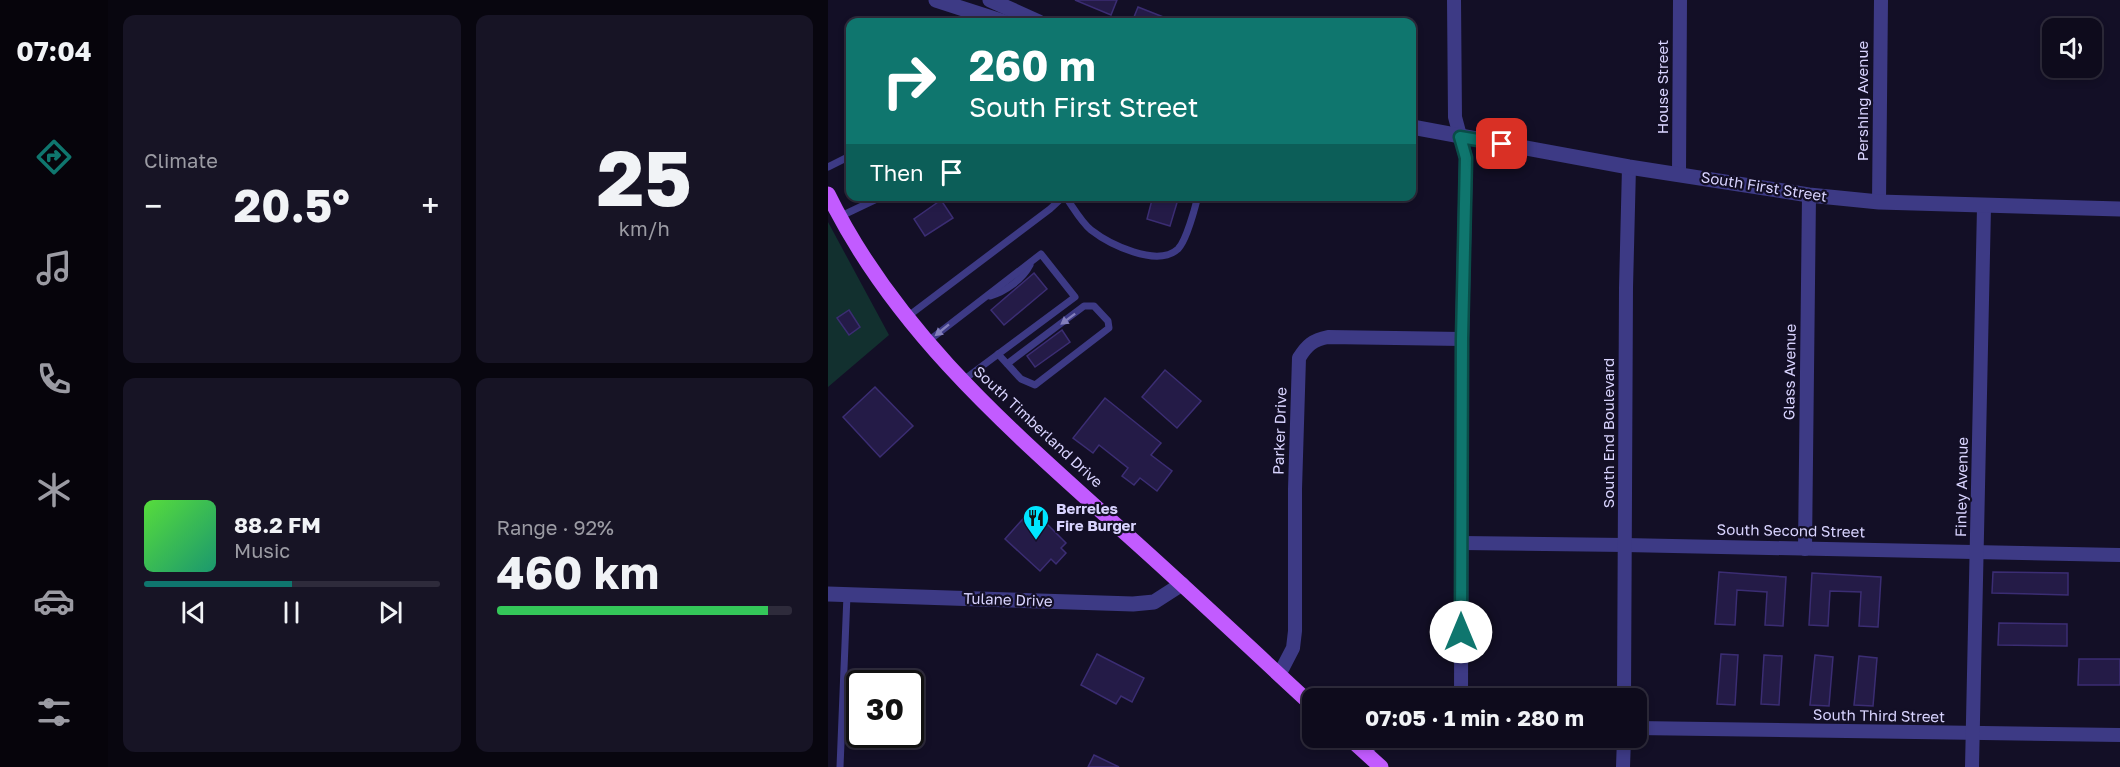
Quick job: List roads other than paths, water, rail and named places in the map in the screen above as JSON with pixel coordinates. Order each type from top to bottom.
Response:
[{"type":"main road","name":"South Timberland Drive","points":[[828,194],[839,217],[881,285],[906,318],[962,382],[1302,696]]},
{"type":"main road","points":[[1361,748],[1381,767]]},
{"type":"street","points":[[936,0],[972,17]]},
{"type":"street","points":[[990,0],[1030,18]]},
{"type":"street","points":[[1454,0],[1455,117],[1466,158],[1462,339],[1461,688]]},
{"type":"street","name":"House Street","points":[[1679,174],[1680,0]]},
{"type":"street","name":"Pershing Avenue","points":[[1879,202],[1881,0]]},
{"type":"street","name":"South First Street","points":[[1416,128],[1809,195],[1879,202],[2120,210]]},
{"type":"street","name":"South End Boulevard","points":[[1624,688],[1629,166]]},
{"type":"street","name":"Glass Avenue","points":[[1805,549],[1809,195]]},
{"type":"street","name":"Finley Avenue","points":[[1972,767],[1984,207]]},
{"type":"street","name":"Parker Drive","points":[[1279,675],[1293,648],[1295,631],[1295,489],[1299,358],[1314,340],[1328,336],[1462,339]]},
{"type":"street","name":"South Second Street","points":[[1462,543],[2120,555]]},
{"type":"street","name":"Tulane Drive","points":[[828,594],[1133,604],[1154,602],[1182,584]]},
{"type":"street","name":"South Third Street","points":[[1647,728],[2120,735]]},
{"type":"street","points":[[1364,751],[1367,748]]},
{"type":"street","points":[[1623,767],[1624,748]]},
{"type":"lane","points":[[828,167],[846,158]]},
{"type":"lane","points":[[839,217],[873,201]]},
{"type":"lane","points":[[906,318],[1058,201]]},
{"type":"lane","points":[[1068,201],[1090,229],[1115,244],[1148,256],[1164,255],[1178,249],[1191,221],[1197,201]]},
{"type":"lane","points":[[927,342],[1041,254],[1075,297],[962,382]]},
{"type":"lane","points":[[998,354],[1007,364],[1021,379],[1035,385],[1109,328],[1108,321],[1094,306],[1084,306],[1007,364]]},
{"type":"lane","points":[[840,767],[847,595]]},
{"type":"place","name":"Berreles Fire Burger","points":[[1036,541]]}]
